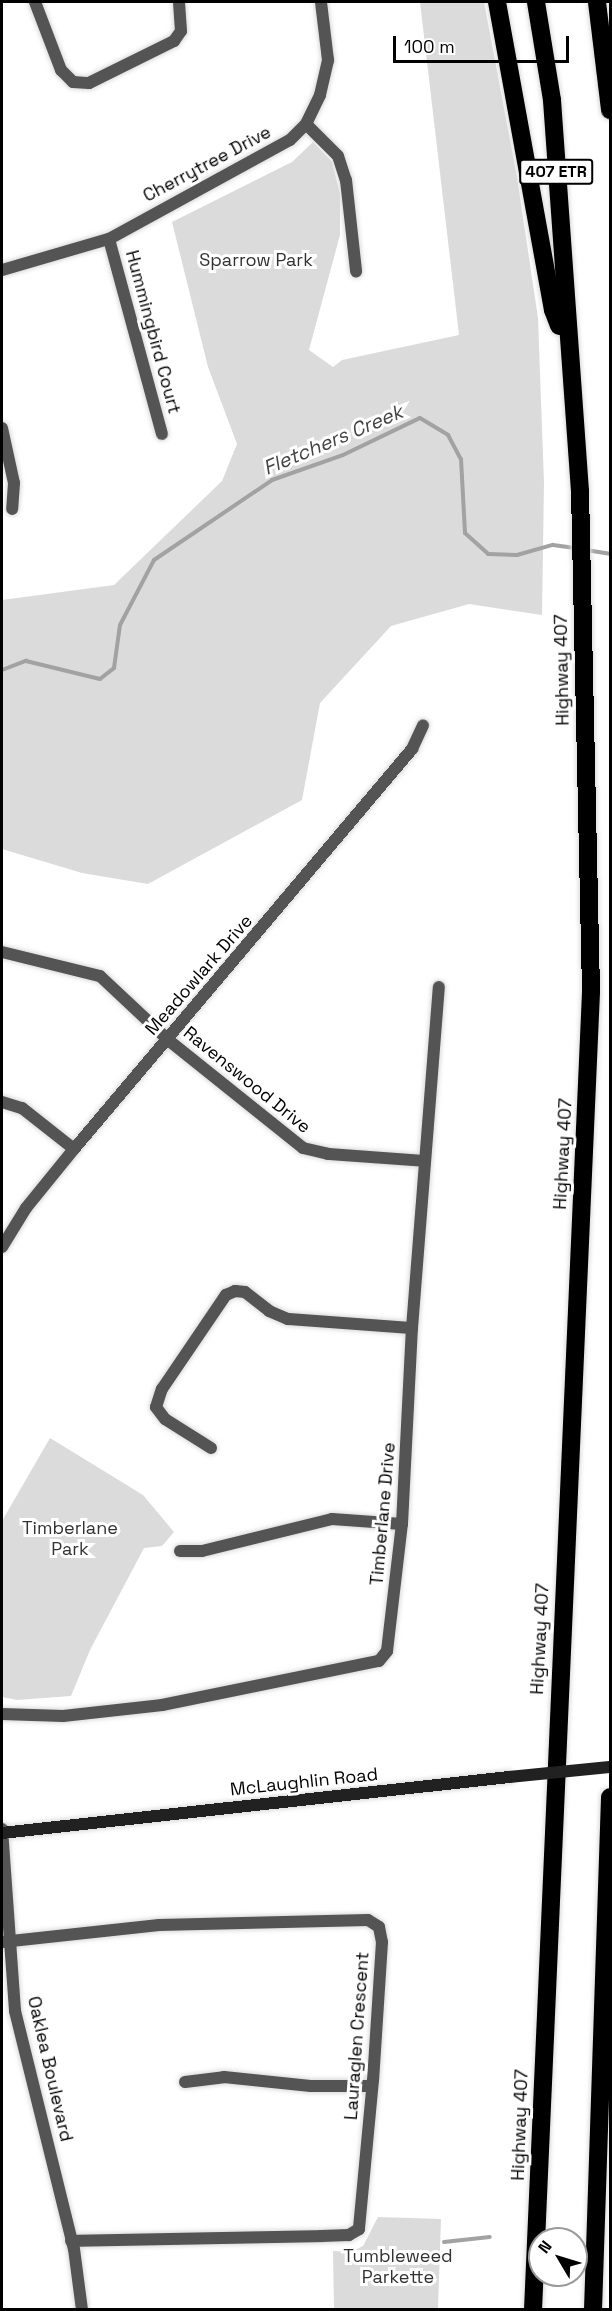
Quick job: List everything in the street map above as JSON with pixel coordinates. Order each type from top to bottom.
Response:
[{"type":"highway","points":[[497,2],[553,310],[567,344]]},
{"type":"highway","name":"Highway 407","points":[[533,2310],[591,991],[580,491],[567,344],[552,100],[536,2]]},
{"type":"highway","points":[[597,2],[610,110]]},
{"type":"highway","points":[[594,2307],[610,1797]]},
{"type":"street","points":[[35,2],[61,70],[73,82],[89,83],[174,41],[181,31],[179,2]]},
{"type":"street","name":"Cherrytree Drive","points":[[2,270],[110,240],[182,196],[273,150],[306,124],[320,95],[328,60],[321,2]]},
{"type":"street","points":[[306,124],[338,156],[343,172],[356,271]]},
{"type":"street","name":"Hummingbird Court","points":[[110,240],[162,434]]},
{"type":"street","points":[[2,428],[14,483],[12,510]]},
{"type":"street","name":"Meadowlark Drive","points":[[2,1248],[26,1208],[74,1149],[412,749],[423,725]]},
{"type":"street","name":"Ravenswood Drive","points":[[2,952],[100,976],[167,1039],[303,1148],[328,1154],[425,1161]]},
{"type":"street","name":"Timberlane Drive","points":[[2,1714],[63,1716],[162,1705],[378,1660],[389,1640],[402,1524],[412,1328],[440,987]]},
{"type":"street","points":[[2,1102],[22,1108],[74,1149]]},
{"type":"street","points":[[211,1448],[165,1419],[156,1407],[162,1389],[226,1295],[235,1291],[244,1292],[269,1311],[288,1319],[412,1328]]},
{"type":"street","points":[[180,1551],[202,1551],[332,1520],[402,1524]]},
{"type":"street","name":"McLaughlin Road","points":[[2,1833],[610,1767]]},
{"type":"street","name":"Oaklea Boulevard","points":[[2,1828],[6,1942],[15,2011],[71,2241],[82,2310]]},
{"type":"street","name":"Lauraglen Crescent","points":[[6,1942],[159,1925],[368,1920],[379,1927],[382,1942],[363,2218],[359,2229],[349,2235],[71,2241]]},
{"type":"street","points":[[185,2082],[224,2077],[311,2086],[372,2086]]},
{"type":"green space","name":"Sparrow Park","points":[[420,2],[484,2],[517,177],[538,318],[544,483],[542,615],[469,604],[391,626],[320,703],[302,800],[148,884],[82,873],[2,849],[2,600],[114,585],[222,481],[237,444],[208,367],[172,222],[292,162],[313,142],[332,162],[340,194],[340,235],[309,350],[333,367],[342,360],[459,335]]},
{"type":"green space","name":"Timberlane Park","points":[[50,1438],[143,1495],[174,1532],[162,1546],[144,1548],[90,1650],[71,1696],[17,1700],[2,1697],[2,1521]]},
{"type":"green space","name":"Tumbleweed Parkette","points":[[378,2217],[441,2219],[438,2309],[334,2309],[333,2251],[351,2252],[363,2246]]},
{"type":"waterway","name":"Fletchers Creek","points":[[2,670],[26,661],[100,679],[114,668],[120,625],[154,560],[272,480],[343,455],[420,418],[448,435],[461,459],[465,533],[488,554],[517,555],[553,545],[575,548]]},
{"type":"waterway","name":"Fletchers Creek","points":[[586,550],[610,554]]},
{"type":"waterway","points":[[444,2242],[490,2237]]}]
